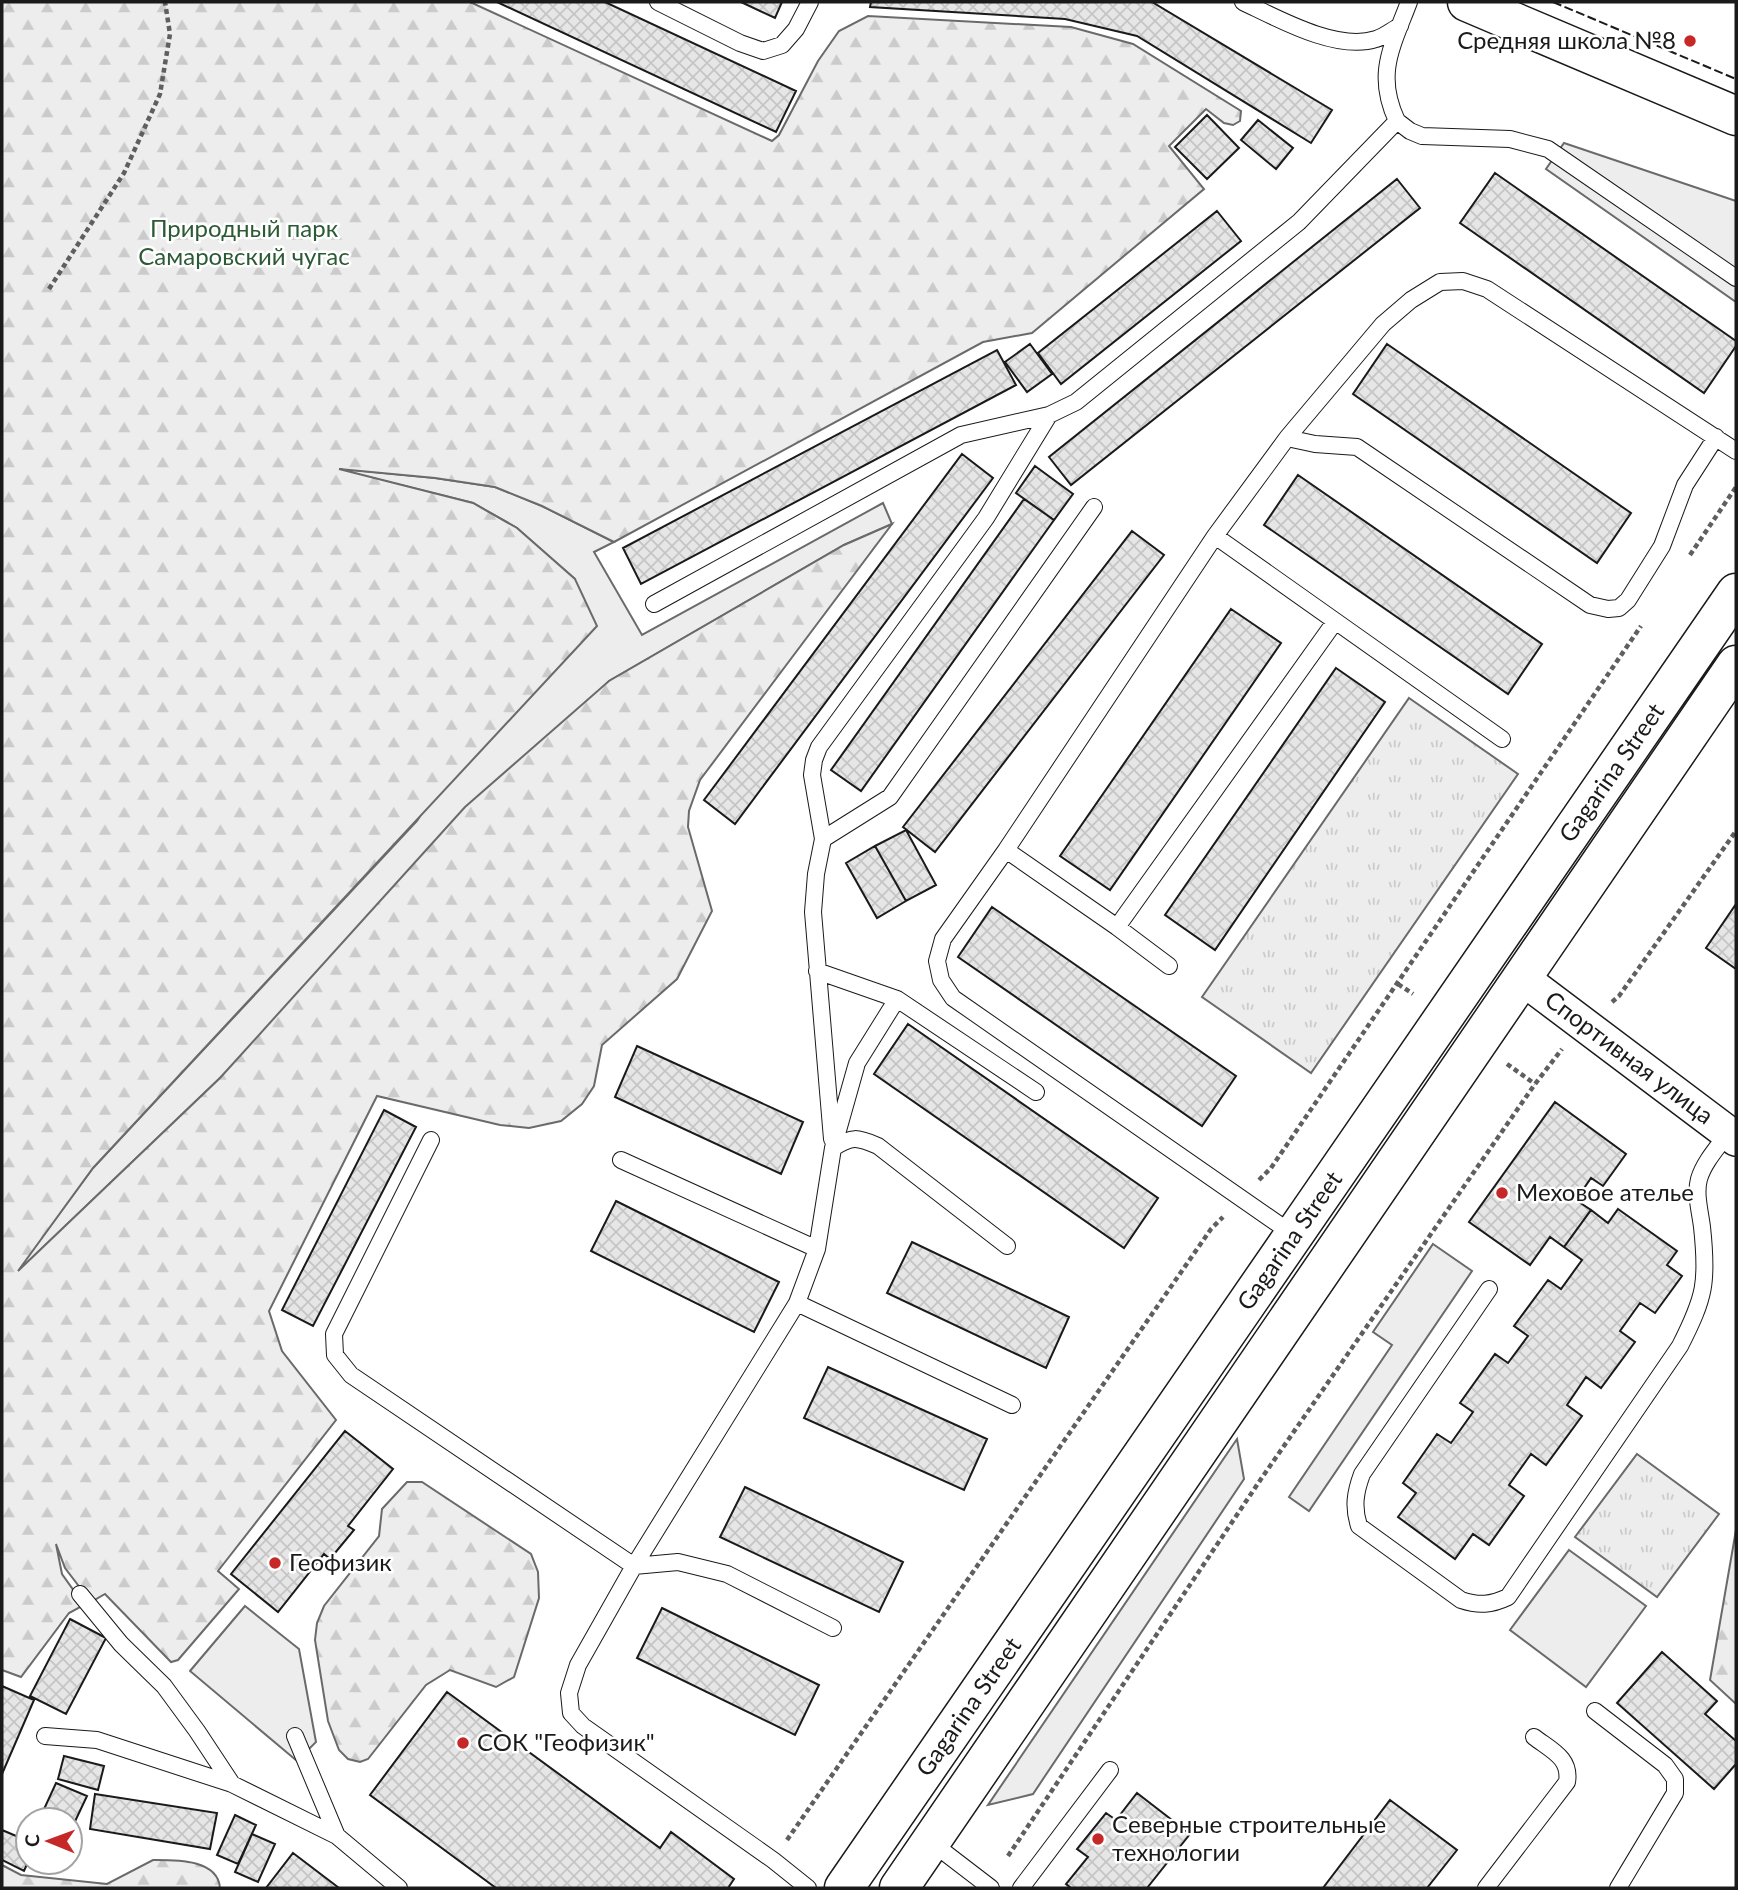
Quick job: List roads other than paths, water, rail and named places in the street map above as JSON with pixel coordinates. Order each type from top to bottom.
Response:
[{"type":"main road","points":[[1466,2],[1736,116]]},
{"type":"main road","name":"Gagarina Street","points":[[844,1888],[1736,593]]},
{"type":"main road","name":"Gagarina Street","points":[[900,1888],[1736,665]]},
{"type":"main road","points":[[1488,953],[1522,978]]},
{"type":"main road","points":[[1294,1235],[1330,1259]]},
{"type":"street","name":"Спортивная улица","points":[[1522,978],[1732,1136]]},
{"type":"lane","points":[[658,2],[740,43],[763,51],[782,45],[796,29],[810,2]]},
{"type":"lane","points":[[1243,2],[1295,26],[1353,41],[1378,39],[1400,26]]},
{"type":"lane","points":[[1409,2],[1389,55],[1385,84],[1389,104],[1397,121],[1409,131],[1422,136],[1510,139],[1548,149],[1736,278]]},
{"type":"lane","points":[[654,604],[961,435],[1049,415],[1076,402],[1299,222],[1397,121]]},
{"type":"lane","points":[[1294,1235],[953,998],[942,980],[937,961],[943,939],[1006,850],[1215,536],[1287,438],[1383,324],[1411,300],[1440,282],[1463,281],[1487,289],[1736,451]]},
{"type":"lane","points":[[833,1148],[813,912],[816,874],[823,839],[812,775],[814,760],[819,747],[986,518],[1049,415]]},
{"type":"lane","points":[[1287,438],[1315,444],[1357,447],[1590,605],[1608,609],[1619,608],[1628,600],[1662,546],[1685,485],[1716,437]]},
{"type":"lane","points":[[823,839],[890,797],[1094,507]]},
{"type":"lane","points":[[1215,536],[1334,623],[1502,739]]},
{"type":"lane","points":[[1117,927],[1334,623]]},
{"type":"lane","points":[[1006,850],[1169,966]]},
{"type":"lane","points":[[817,971],[897,999],[1036,1092]]},
{"type":"lane","points":[[808,1888],[773,1860],[583,1727],[572,1713],[569,1693],[578,1665],[634,1566],[797,1303],[817,1249],[833,1148],[857,1063],[897,999]]},
{"type":"lane","points":[[1489,1289],[1362,1474],[1356,1489],[1354,1510],[1359,1525],[1461,1600],[1476,1605],[1494,1604],[1508,1597],[1680,1346],[1696,1314],[1705,1287],[1705,1259],[1697,1191],[1700,1176],[1732,1136]]},
{"type":"lane","points":[[833,1148],[848,1139],[860,1138],[878,1146],[1007,1246]]},
{"type":"lane","points":[[431,1140],[334,1334],[335,1354],[351,1376],[634,1566],[678,1562],[727,1574],[833,1628]]},
{"type":"lane","points":[[621,1160],[817,1249]]},
{"type":"lane","points":[[797,1303],[1012,1405]]},
{"type":"lane","points":[[80,1594],[121,1644],[164,1686],[232,1784]]},
{"type":"lane","points":[[1595,1711],[1665,1765],[1675,1779],[1675,1793],[1618,1888]]},
{"type":"lane","points":[[44,1736],[97,1740],[232,1784],[337,1836],[399,1888]]},
{"type":"lane","points":[[295,1736],[337,1836]]},
{"type":"lane","points":[[1486,1888],[1567,1782],[1569,1773],[1563,1758],[1534,1737]]},
{"type":"lane","points":[[1021,1888],[1110,1770]]},
{"type":"lane","points":[[931,1842],[989,1887]]},
{"type":"place","name":"Средняя школа №8","points":[[1690,41]]},
{"type":"place","name":"Меховое ателье","points":[[1502,1193]]},
{"type":"place","name":"Геофизик","points":[[275,1563]]},
{"type":"place","name":"СОК \"Геофизик\"","points":[[463,1743]]},
{"type":"place","name":"Cеверные строительные технологии","points":[[1098,1839]]},
{"type":"park label","name":"Природный парк Самаровский чугас","points":[[244,243]]}]
